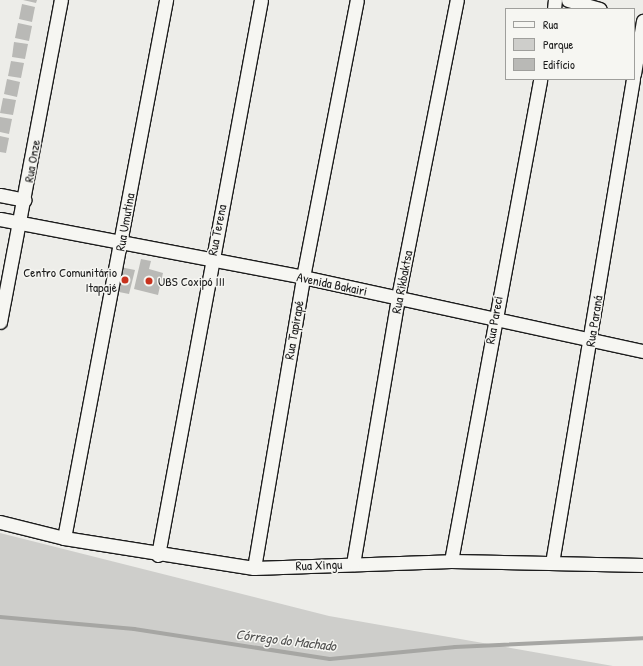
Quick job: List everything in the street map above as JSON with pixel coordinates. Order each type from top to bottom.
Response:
[{"type":"street","name":"Rua Onze","points":[[0,321],[25,200],[61,0]]},
{"type":"street","name":"Rua Umutina","points":[[64,538],[121,245],[166,0]]},
{"type":"street","name":"Rua Terena","points":[[158,555],[211,259],[261,0]]},
{"type":"street","name":"Rua Tapirapé","points":[[254,568],[302,277],[357,0]]},
{"type":"street","name":"Rua Rikbaktsa","points":[[353,564],[398,297],[457,0]]},
{"type":"street","points":[[568,0],[596,8]]},
{"type":"street","points":[[635,68],[643,21]]},
{"type":"street","name":"Rua Pareci","points":[[451,561],[494,321],[540,80]]},
{"type":"street","name":"Rua Paraná","points":[[552,562],[591,340],[633,80]]},
{"type":"street","points":[[0,195],[25,200]]},
{"type":"street","name":"Avenida Bakairi","points":[[0,219],[121,245],[211,259],[302,277],[398,297],[494,321],[643,351]]},
{"type":"street","name":"Rua Xingu","points":[[0,522],[64,538],[158,555],[254,568],[451,561],[642,562]]},
{"type":"green space","points":[[0,533],[329,616],[613,666],[0,666]]},
{"type":"building","points":[[23,0],[37,0],[36,3]]},
{"type":"building","points":[[22,4],[35,7],[32,22],[19,19]]},
{"type":"building","points":[[18,23],[32,26],[29,41],[15,38]]},
{"type":"building","points":[[14,42],[28,44],[25,59],[12,57]]},
{"type":"building","points":[[11,61],[24,63],[21,78],[8,76]]},
{"type":"building","points":[[7,79],[20,82],[17,97],[4,94]]},
{"type":"building","points":[[3,98],[16,100],[13,115],[0,113]]},
{"type":"building","points":[[0,117],[12,119],[9,134],[0,132]]},
{"type":"building","points":[[0,136],[9,138],[6,153],[0,152]]},
{"type":"building","name":"UBS Coxipó III","points":[[141,259],[151,261],[149,269],[163,273],[158,295],[134,289]]},
{"type":"building","name":"Centro Comunitário Itapajé","points":[[120,267],[135,270],[129,294],[114,291]]},
{"type":"waterway","name":"Córrego do Machado","points":[[0,617],[134,629],[330,659],[455,647],[643,638]]},
{"type":"place","name":"Centro Comunitário Itapajé","points":[[125,280]]},
{"type":"place","name":"UBS Coxipó III","points":[[149,281]]}]
